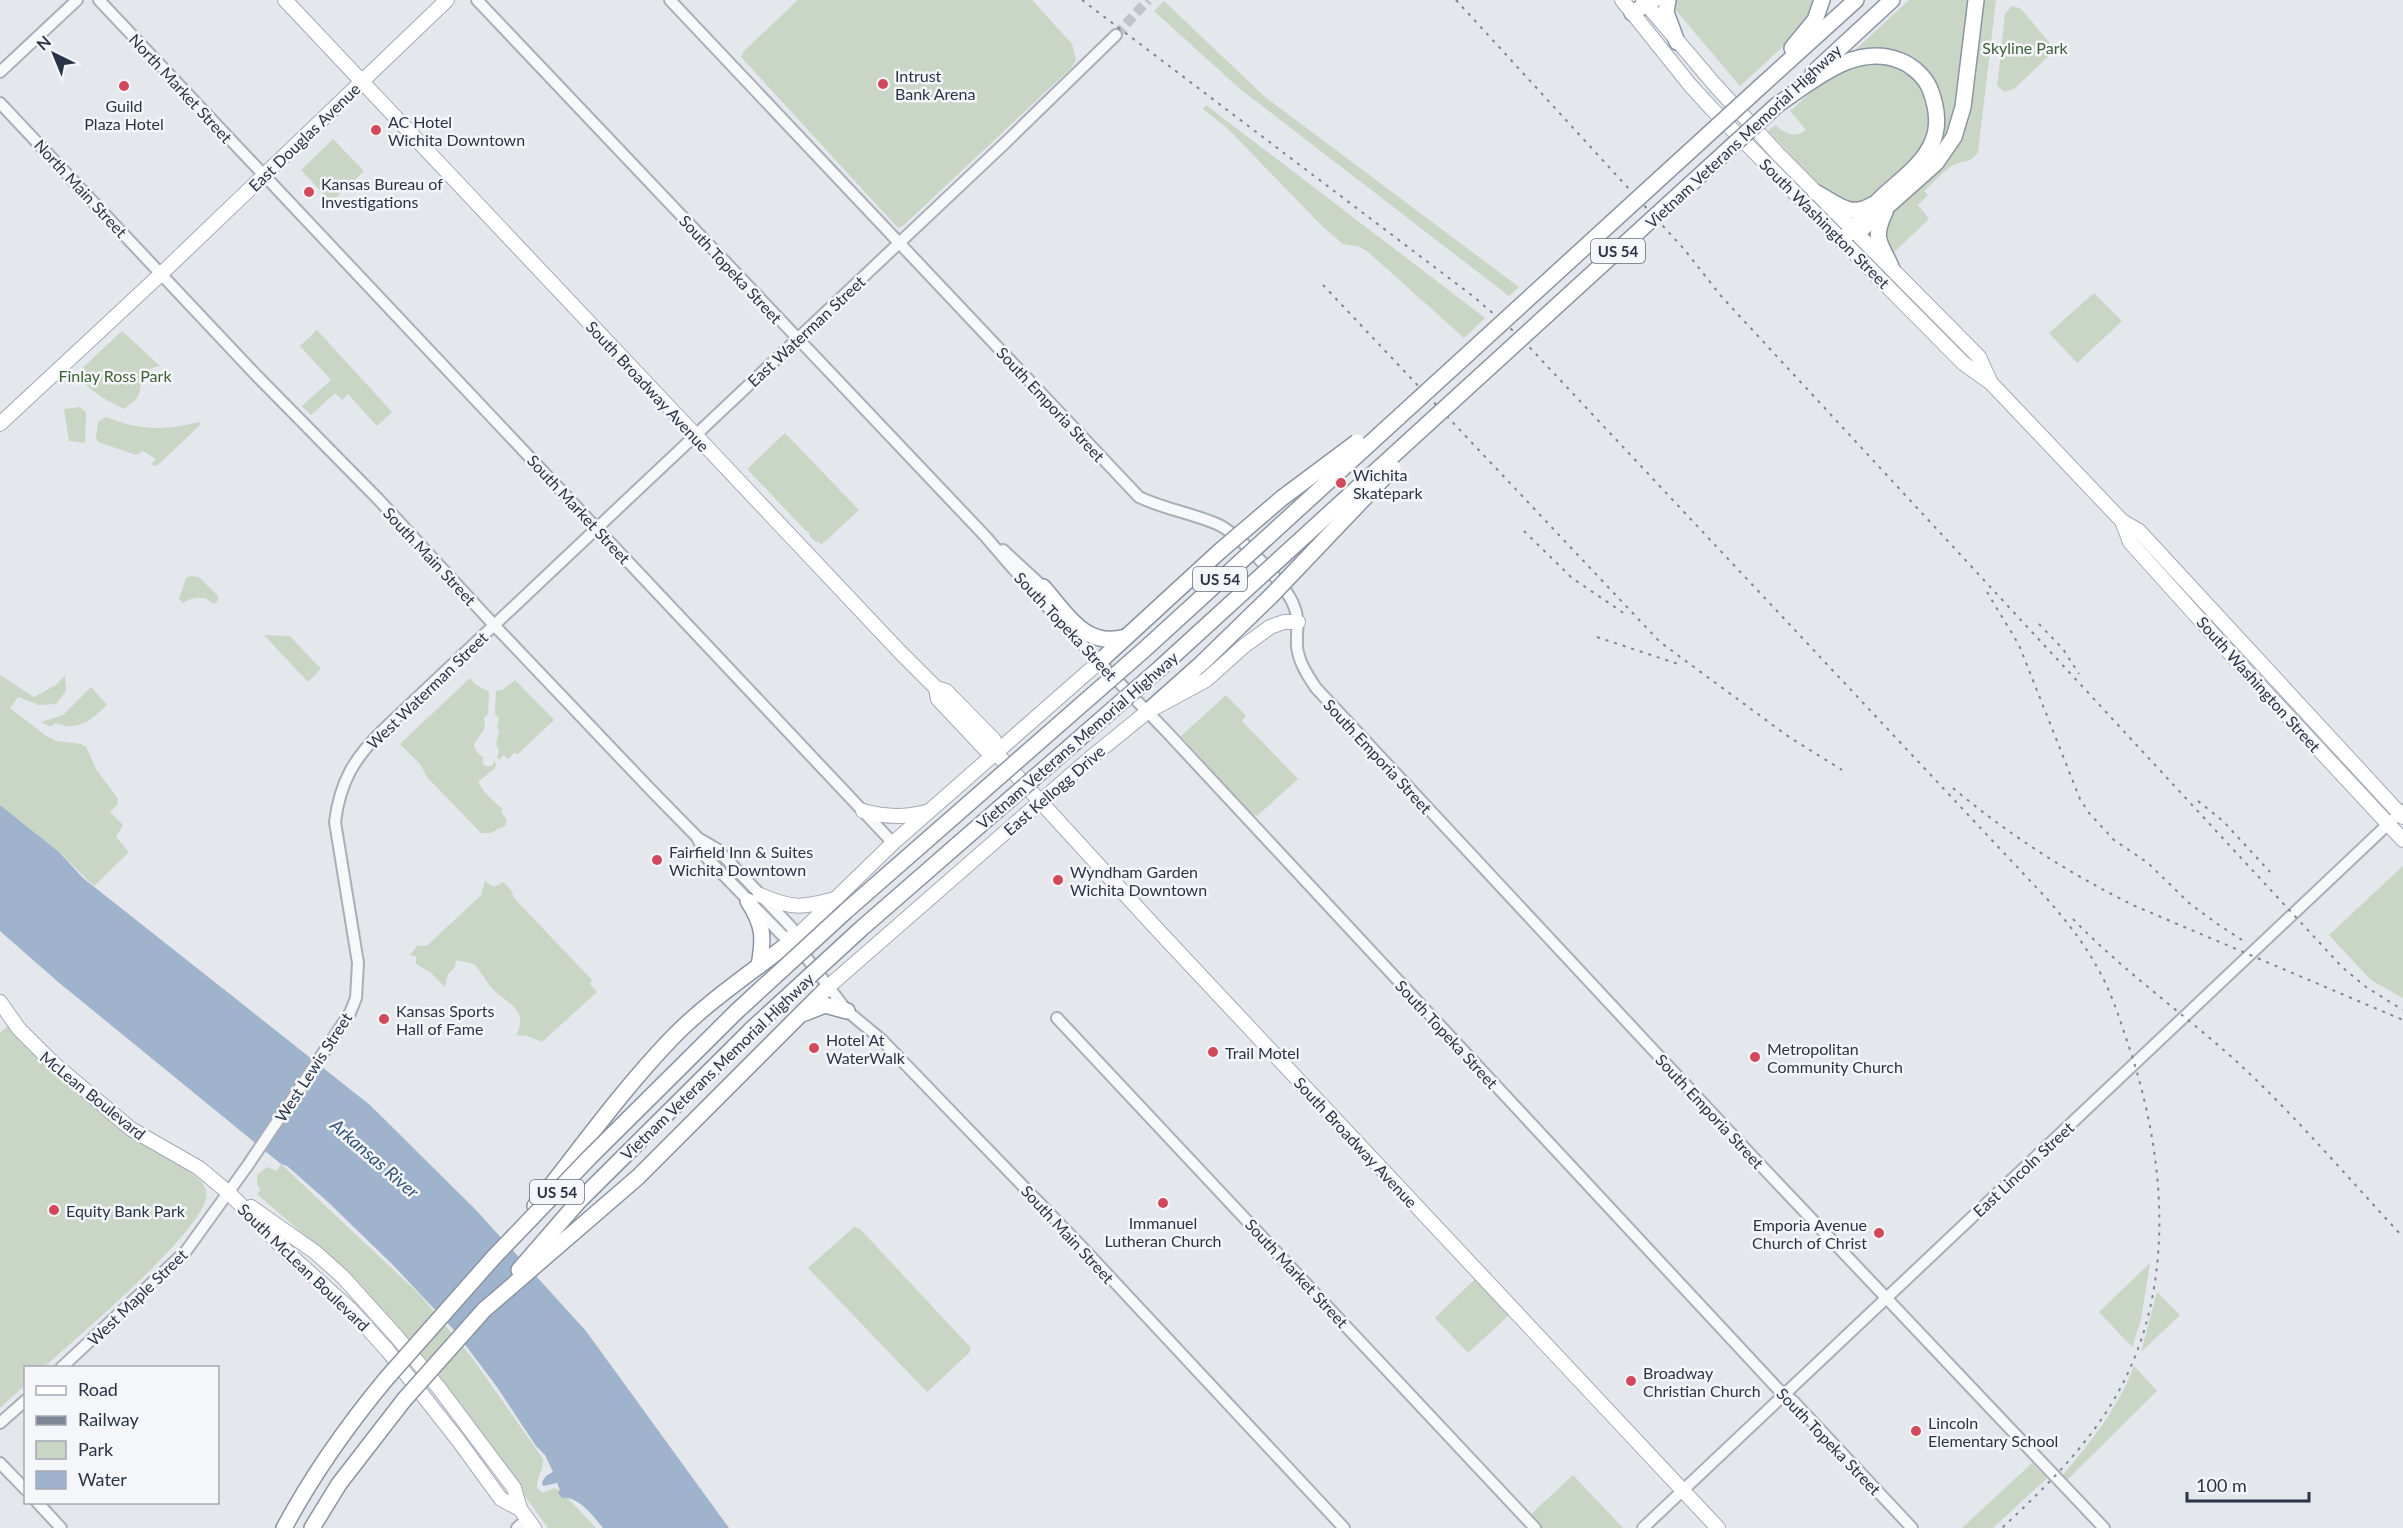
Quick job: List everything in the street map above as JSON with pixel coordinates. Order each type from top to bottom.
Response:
[{"type":"highway","points":[[1668,0],[1666,12],[1677,42]]},
{"type":"highway","points":[[1760,87],[1815,20],[1822,0]]},
{"type":"highway","name":"Vietnam Veterans Memorial Highway","points":[[284,1528],[332,1449],[386,1379],[494,1257],[590,1157],[736,1012],[846,911],[1145,649],[1442,375],[1857,0]]},
{"type":"highway","name":"Vietnam Veterans Memorial Highway","points":[[312,1528],[339,1484],[404,1400],[578,1202],[752,1029],[862,928],[1159,669],[1892,0]]},
{"type":"highway","points":[[1849,234],[1936,163],[1954,137],[1963,107],[1976,0]]},
{"type":"highway","points":[[1632,13],[1646,1]]},
{"type":"highway","points":[[1777,105],[1832,68],[1857,58],[1875,55],[1891,57],[1912,68],[1928,85],[1934,100],[1937,118],[1936,132],[1926,154],[1882,206],[1877,228],[1878,241],[1892,269]]},
{"type":"highway","points":[[1815,192],[1841,209],[1850,211],[1882,206]]},
{"type":"highway","points":[[1098,663],[1220,551],[1282,498],[1442,375]]},
{"type":"highway","points":[[1148,712],[1271,596],[1458,397]]},
{"type":"highway","points":[[1043,587],[1091,637],[1113,641],[1126,637]]},
{"type":"highway","points":[[754,898],[764,941],[759,966]]},
{"type":"highway","points":[[494,1257],[636,1077],[673,1037],[714,1000],[793,940]]},
{"type":"highway","points":[[484,1310],[638,1177],[828,987]]},
{"type":"highway","points":[[797,1018],[825,1005],[847,1011]]},
{"type":"main road","name":"South Broadway Avenue","points":[[285,0],[936,688],[946,691],[994,740],[996,753],[1040,802],[1718,1528]]},
{"type":"main road","name":"East Douglas Avenue","points":[[0,424],[161,274],[447,0]]},
{"type":"main road","name":"South Washington Street","points":[[1622,0],[1698,93],[1849,234],[1892,269],[1979,357],[1991,382]]},
{"type":"main road","name":"South Washington Street","points":[[1646,1],[1677,42],[1815,192],[1963,363],[1991,382],[2122,521],[2139,531],[2402,814]]},
{"type":"main road","name":"South Washington Street","points":[[2122,521],[2130,542],[2238,663],[2403,840]]},
{"type":"main road","name":"East Kellogg Drive","points":[[828,987],[1040,802],[1148,712],[1206,680],[1244,646],[1270,627],[1284,622],[1298,622]]},
{"type":"main road","points":[[793,940],[893,843],[1098,663]]},
{"type":"main road","points":[[863,811],[896,817],[931,811]]},
{"type":"main road","points":[[754,898],[797,907],[810,906],[837,898]]},
{"type":"main road","name":"McLean Boulevard","points":[[0,1002],[34,1045],[131,1129],[189,1161],[229,1193]]},
{"type":"main road","name":"South McLean Boulevard","points":[[229,1193],[290,1255],[351,1310],[458,1440],[501,1499],[524,1521]]},
{"type":"street","points":[[0,72],[76,0]]},
{"type":"street","name":"North Market Street","points":[[99,0],[264,175]]},
{"type":"street","name":"South Topeka Street","points":[[477,0],[986,537],[1025,584],[1098,663],[1148,712],[1784,1394],[1912,1528]]},
{"type":"street","name":"South Emporia Street","points":[[670,0],[1139,497],[1161,508],[1196,516],[1220,525],[1276,579],[1291,597],[1298,622],[1297,648],[1305,671],[1316,688],[2104,1528]]},
{"type":"street","name":"East Waterman Street","points":[[494,625],[696,436],[1116,35]]},
{"type":"street","name":"North Main Street","points":[[0,103],[161,274]]},
{"type":"street","name":"South Market Street","points":[[264,175],[893,843]]},
{"type":"street","name":"South Main Street","points":[[161,274],[379,500],[494,625],[698,838],[707,858],[792,928],[793,940],[847,1011],[882,1040],[986,1147],[1344,1528]]},
{"type":"street","name":"South Topeka Street","points":[[986,537],[1016,560],[1043,587]]},
{"type":"street","name":"West Waterman Street","points":[[335,822],[344,781],[356,761],[375,738],[494,625]]},
{"type":"street","name":"East Lincoln Street","points":[[1643,1528],[2388,824],[2402,814]]},
{"type":"street","name":"West Lewis Street","points":[[229,1193],[336,1036],[356,998],[358,963],[335,822]]},
{"type":"street","name":"South Market Street","points":[[1058,1018],[1535,1528]]},
{"type":"street","name":"West Maple Street","points":[[64,1366],[186,1251],[229,1193]]},
{"type":"street","points":[[0,1423],[24,1402]]},
{"type":"street","points":[[0,1463],[24,1488]]},
{"type":"street","points":[[38,1504],[61,1528]]},
{"type":"green space","points":[[798,0],[1032,0],[1072,44],[1076,60],[1072,67],[904,225],[898,228],[741,57],[744,51]]},
{"type":"green space","points":[[1671,0],[1818,0],[1802,29],[1740,86],[1674,8]]},
{"type":"green space","points":[[1909,0],[1971,0],[1957,113],[1940,151],[1920,70],[1855,55],[1854,51]]},
{"type":"green space","points":[[1979,0],[1996,0],[1978,152],[1970,160],[1950,167],[1924,191],[1928,195],[1918,205],[1929,219],[1891,255],[1882,226],[1885,218],[1945,160]]},
{"type":"green space","points":[[1164,1],[1265,97],[1519,287],[1509,296],[1240,89],[1154,11]]},
{"type":"green space","name":"Skyline Park","points":[[2012,6],[2021,9],[2054,48],[2053,52],[2014,89],[2004,92],[1997,85],[2005,13]]},
{"type":"green space","points":[[1882,60],[1907,70],[1927,92],[1932,123],[1923,150],[1868,202],[1861,205],[1831,197],[1768,131],[1775,125],[1790,134],[1802,133],[1806,130],[1790,111],[1835,71]]},
{"type":"green space","points":[[1206,105],[1485,318],[1464,338],[1367,251],[1357,246],[1343,244],[1322,226],[1228,129],[1203,109]]},
{"type":"green space","points":[[333,139],[364,171],[331,202],[301,170]]},
{"type":"green space","points":[[2094,293],[2122,321],[2077,363],[2049,333]]},
{"type":"green space","points":[[317,330],[392,412],[377,426],[348,394],[342,400],[335,393],[311,415],[302,406],[331,380],[300,346]]},
{"type":"green space","name":"Finlay Ross Park","points":[[122,331],[160,366],[145,371],[136,399],[124,409],[92,390],[76,374]]},
{"type":"green space","points":[[80,407],[86,412],[85,443],[69,441],[64,409]]},
{"type":"green space","points":[[106,417],[129,425],[152,428],[175,427],[198,422],[201,424],[159,464],[154,466],[151,464],[156,459],[143,451],[136,455],[98,442],[96,437],[98,422]]},
{"type":"green space","points":[[785,433],[859,510],[821,545],[747,469]]},
{"type":"green space","points":[[199,577],[218,596],[214,604],[203,598],[191,599],[183,603],[179,599],[186,578]]},
{"type":"green space","points":[[264,635],[290,636],[321,669],[308,682]]},
{"type":"green space","points":[[0,675],[34,697],[56,685],[65,675],[66,691],[56,704],[39,705],[18,697],[10,708],[56,741],[81,744],[86,747],[96,769],[118,799],[117,805],[110,812],[123,825],[116,837],[129,852],[94,886],[59,852],[0,805]]},
{"type":"green space","points":[[470,678],[475,684],[489,692],[488,714],[484,718],[485,728],[474,746],[483,757],[483,764],[491,766],[494,763],[493,759],[496,764],[495,768],[478,782],[489,797],[503,809],[501,811],[507,821],[505,826],[490,833],[481,833],[427,777],[420,764],[400,744]]},
{"type":"green space","points":[[515,680],[554,720],[518,754],[514,753],[508,759],[503,755],[500,760],[497,757],[499,751],[496,744],[499,719],[495,714],[496,691],[502,690]]},
{"type":"green space","points":[[91,687],[107,705],[90,720],[71,726],[55,723],[51,727],[41,722],[63,715]]},
{"type":"green space","points":[[1226,695],[1246,716],[1242,721],[1298,779],[1257,816],[1251,813],[1181,736]]},
{"type":"green space","points":[[2403,866],[2403,998],[2371,980],[2329,935]]},
{"type":"green space","points":[[485,881],[494,887],[503,882],[511,890],[514,898],[592,980],[590,984],[597,992],[542,1042],[528,1036],[516,1035],[520,1026],[519,1013],[491,987],[474,964],[456,960],[455,967],[448,974],[445,987],[430,972],[416,964],[416,956],[410,955],[417,946],[426,946],[430,943],[481,895]]},
{"type":"green space","points":[[9,1025],[201,1181],[207,1194],[198,1215],[160,1260],[45,1366],[24,1366],[24,1386],[0,1408],[0,1033]]},
{"type":"green space","points":[[281,1164],[420,1295],[473,1359],[543,1459],[537,1488],[543,1493],[554,1488],[560,1490],[596,1528],[548,1528],[494,1453],[317,1246],[257,1194],[261,1190],[257,1184],[257,1175],[267,1167],[277,1171]]},
{"type":"green space","points":[[854,1227],[860,1229],[971,1348],[969,1353],[927,1392],[808,1268]]},
{"type":"green space","points":[[2150,1263],[2141,1320],[2132,1347],[2099,1312]]},
{"type":"green space","points":[[1475,1279],[1509,1315],[1468,1353],[1435,1318]]},
{"type":"green space","points":[[2157,1292],[2180,1315],[2141,1352]]},
{"type":"green space","points":[[2134,1366],[2157,1391],[2066,1481],[2062,1476],[2103,1424]]},
{"type":"green space","points":[[2032,1463],[2047,1478],[1993,1528],[1962,1528]]},
{"type":"green space","points":[[1573,1475],[1623,1528],[1542,1528],[1530,1515]]},
{"type":"water","name":"Arkansas River","points":[[0,805],[59,852],[83,878],[370,1105],[476,1210],[586,1331],[729,1528],[603,1528],[580,1503],[562,1498],[558,1493],[560,1490],[557,1483],[543,1486],[542,1482],[546,1476],[553,1472],[545,1455],[536,1446],[497,1387],[454,1330],[392,1264],[287,1166],[281,1164],[57,981],[0,931]]},
{"type":"tunnel","points":[[1116,35],[1148,0]]},
{"type":"railway","points":[[1082,0],[1474,297],[1518,335],[2049,901],[2092,958],[2106,984],[2120,1020],[2139,1079],[2149,1121],[2156,1164],[2159,1207],[2158,1250],[2153,1293],[2143,1335],[2127,1375],[2102,1418],[2072,1457],[2002,1528]]},
{"type":"railway","points":[[1456,0],[1684,249],[1721,296],[2342,967],[2366,987],[2403,1010]]},
{"type":"railway","points":[[1323,285],[1660,642],[1789,737],[1842,770]]},
{"type":"railway","points":[[1524,531],[1572,578],[1625,614]]},
{"type":"railway","points":[[1987,592],[2019,645],[2080,799],[2089,813],[2114,840],[2148,863],[2189,903],[2242,940]]},
{"type":"railway","points":[[2039,624],[2063,649],[2079,674]]},
{"type":"railway","points":[[1597,637],[1681,665]]},
{"type":"railway","points":[[1953,788],[2018,837],[2063,867],[2135,906],[2403,1020]]},
{"type":"railway","points":[[2198,801],[2223,821],[2270,872]]},
{"type":"railway","points":[[2073,919],[2112,956],[2216,1043],[2258,1082],[2403,1237]]},
{"type":"place","name":"Intrust Bank Arena","points":[[883,84]]},
{"type":"place","name":"Guild Plaza Hotel","points":[[124,86]]},
{"type":"place","name":"AC Hotel Wichita Downtown","points":[[376,130]]},
{"type":"place","name":"Kansas Bureau of Investigations","points":[[309,192]]},
{"type":"place","name":"Wichita Skatepark","points":[[1341,483]]},
{"type":"place","name":"Fairfield Inn & Suites Wichita Downtown","points":[[657,860]]},
{"type":"place","name":"Wyndham Garden Wichita Downtown","points":[[1058,880]]},
{"type":"place","name":"Kansas Sports Hall of Fame","points":[[384,1019]]},
{"type":"place","name":"Hotel At WaterWalk","points":[[814,1048]]},
{"type":"place","name":"Trail Motel","points":[[1213,1052]]},
{"type":"place","name":"Metropolitan Community Church","points":[[1755,1057]]},
{"type":"place","name":"Immanuel Lutheran Church","points":[[1163,1203]]},
{"type":"place","name":"Equity Bank Park","points":[[54,1210]]},
{"type":"place","name":"Emporia Avenue Church of Christ","points":[[1879,1233]]},
{"type":"place","name":"Broadway Christian Church","points":[[1631,1381]]},
{"type":"place","name":"Lincoln Elementary School","points":[[1916,1431]]}]
